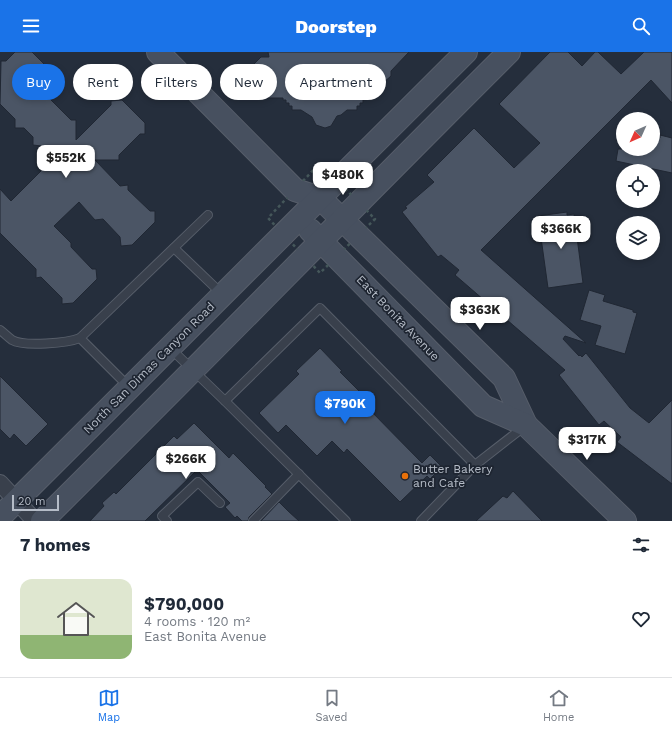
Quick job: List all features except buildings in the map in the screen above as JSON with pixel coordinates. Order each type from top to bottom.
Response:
[{"type":"main road","name":"East Bonita Avenue","points":[[158,52],[295,190],[320,198],[504,378],[526,425]]},
{"type":"main road","name":"North San Dimas Canyon Road","points":[[0,517],[466,52]]},
{"type":"main road","points":[[42,521],[164,401],[342,219],[509,52]]},
{"type":"main road","points":[[295,190],[299,219]]},
{"type":"main road","name":"East Bonita Avenue","points":[[299,219],[322,240],[483,406],[526,425],[625,521]]},
{"type":"street","points":[[0,483],[35,521]]},
{"type":"lane","points":[[0,330],[13,341],[31,343],[72,342],[80,338],[208,215]]},
{"type":"lane","points":[[174,248],[222,295]]},
{"type":"lane","points":[[225,401],[320,308],[475,465]]},
{"type":"lane","points":[[80,338],[130,388]]},
{"type":"lane","points":[[170,348],[346,521]]},
{"type":"lane","points":[[420,521],[475,465],[526,425]]},
{"type":"lane","points":[[253,521],[299,474]]},
{"type":"lane","points":[[167,521],[162,516],[198,482],[220,504]]},
{"type":"place","name":"Butter Bakery and Cafe","points":[[405,476]]}]
